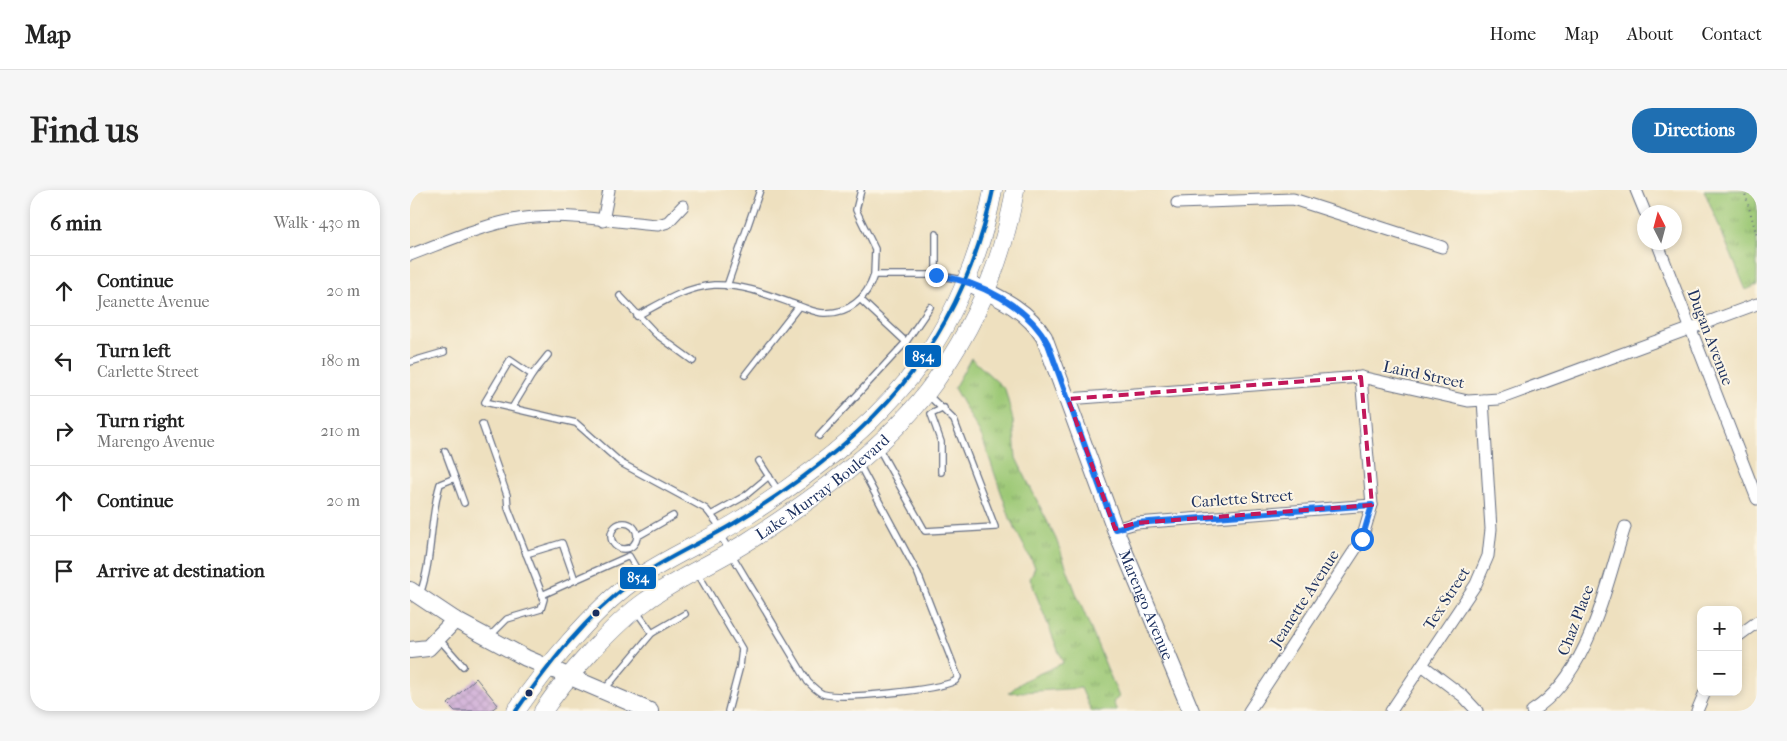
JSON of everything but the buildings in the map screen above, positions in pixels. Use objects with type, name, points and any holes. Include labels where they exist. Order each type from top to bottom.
[{"type":"main road","name":"Lake Murray Boulevard","points":[[543,711],[559,673],[600,610],[642,577],[721,532],[780,494],[861,428],[908,379],[926,355],[974,263],[993,190]]},
{"type":"main road","name":"Lake Murray Boulevard","points":[[516,711],[635,609],[790,514],[858,462],[926,392],[940,375],[968,327],[994,272],[1016,190]]},
{"type":"main road","points":[[908,379],[926,392]]},
{"type":"street","points":[[603,221],[609,190]]},
{"type":"street","points":[[1636,190],[1642,205]]},
{"type":"street","points":[[1177,203],[1292,194],[1442,247]]},
{"type":"street","points":[[410,255],[499,224],[534,217],[571,216],[603,221],[658,225],[668,222],[683,206]]},
{"type":"street","name":"Dugan Avenue","points":[[1660,250],[1757,499]]},
{"type":"street","name":"Marengo Avenue","points":[[965,281],[1020,310],[1039,329],[1048,344],[1115,529],[1191,711]]},
{"type":"street","name":"Laird Street","points":[[1068,399],[1362,377],[1468,401],[1499,398],[1757,304]]},
{"type":"street","name":"Jeanette Avenue","points":[[1248,711],[1362,539],[1372,505],[1362,377]]},
{"type":"street","name":"Tex Street","points":[[1391,711],[1476,584],[1488,556],[1491,529],[1483,400]]},
{"type":"street","name":"Carlette Street","points":[[1115,529],[1136,523],[1372,505]]},
{"type":"street","name":"Chaz Place","points":[[1532,711],[1550,696],[1574,668],[1587,641],[1625,527]]},
{"type":"street","points":[[414,593],[454,620],[489,638],[559,673],[604,690],[650,711]]},
{"type":"street","points":[[410,650],[428,648],[454,620]]},
{"type":"street","points":[[1742,633],[1757,622]]},
{"type":"street","points":[[1422,665],[1464,696],[1477,711]]},
{"type":"street","points":[[1697,711],[1703,696]]},
{"type":"lane","points":[[727,286],[760,190]]},
{"type":"lane","points":[[637,316],[684,291],[713,285],[739,286],[823,314],[844,311],[862,300],[871,285],[874,275],[875,249],[856,210],[861,190]]},
{"type":"lane","points":[[936,234],[936,275]]},
{"type":"lane","points":[[874,275],[936,275],[965,281]]},
{"type":"lane","points":[[620,296],[656,334],[693,361]]},
{"type":"lane","points":[[862,300],[906,342]]},
{"type":"lane","points":[[746,375],[798,306]]},
{"type":"lane","points":[[819,436],[906,342],[930,307]]},
{"type":"lane","points":[[410,362],[444,352]]},
{"type":"lane","points":[[512,408],[532,375],[548,355]]},
{"type":"lane","points":[[532,375],[510,360],[485,402],[576,422],[621,463],[706,509],[721,532],[729,552],[808,682],[821,694],[841,698],[906,690],[955,681],[958,677],[918,574],[858,462]]},
{"type":"lane","points":[[876,444],[925,531],[995,527],[954,420],[926,392]]},
{"type":"lane","points":[[941,472],[941,442],[931,414],[944,408]]},
{"type":"lane","points":[[482,424],[507,495],[508,508],[544,599],[541,608],[508,619],[489,638]]},
{"type":"lane","points":[[445,451],[464,503]]},
{"type":"lane","points":[[759,461],[780,494]]},
{"type":"lane","points":[[711,515],[745,496],[769,476]]},
{"type":"lane","points":[[414,593],[427,574],[435,503],[440,484],[455,478]]},
{"type":"lane","points":[[638,536],[635,528],[628,524],[620,524],[614,528],[611,535],[613,542],[618,548],[627,549],[635,544],[638,536],[673,516]]},
{"type":"lane","points":[[526,554],[562,543],[575,580]]},
{"type":"lane","points":[[627,549],[629,556],[642,577]]},
{"type":"lane","points":[[542,595],[629,556]]},
{"type":"lane","points":[[696,571],[742,649],[740,666],[728,711]]},
{"type":"lane","points":[[635,609],[652,633]]},
{"type":"lane","points":[[604,690],[652,633],[686,614]]},
{"type":"lane","points":[[438,638],[463,666]]},
{"type":"path","points":[[1744,190],[1757,236]]},
{"type":"highlighted area","points":[[1361,377],[1372,505],[1136,523],[1115,529],[1068,399]]},
{"type":"green space","points":[[1704,190],[1757,190],[1757,285],[1746,290]]},
{"type":"green space","points":[[971,358],[1005,389],[1013,420],[1016,458],[1056,539],[1119,697],[1113,702],[1117,711],[1091,711],[1081,688],[1008,693],[1025,680],[1063,663],[1030,579],[1035,567],[1011,521],[982,437],[954,388]]},
{"type":"transit line","name":"854","points":[[516,711],[541,676],[583,626],[632,582],[657,565],[723,530],[784,491],[828,458],[868,423],[902,385],[933,343],[958,297],[978,246],[993,190]]},
{"type":"route","points":[[936,275],[965,281],[1005,300],[1027,315],[1039,329],[1048,344],[1115,529],[1136,523],[1372,505],[1362,539]]}]
